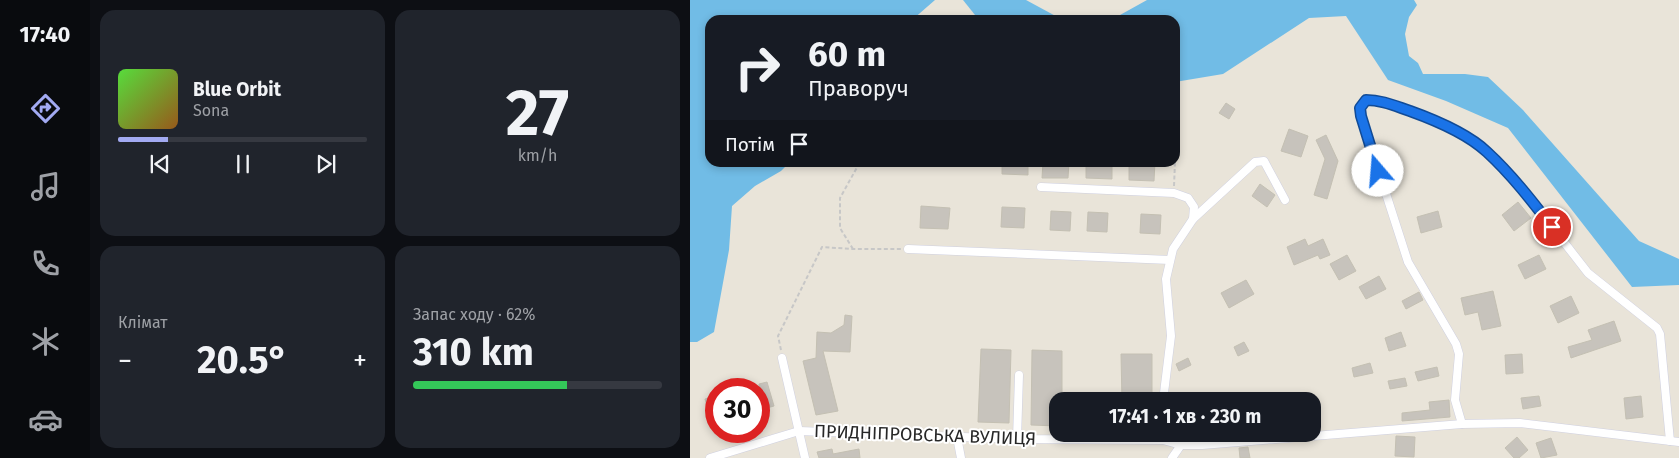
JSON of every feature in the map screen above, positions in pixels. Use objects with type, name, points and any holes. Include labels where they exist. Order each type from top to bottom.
[{"type":"street","points":[[1462,424],[1455,400],[1459,354],[1456,344],[1408,262],[1361,116],[1360,108],[1366,100],[1378,100],[1435,120],[1487,151],[1528,196],[1588,273],[1657,328],[1660,334],[1670,441]]},
{"type":"street","points":[[1163,392],[1171,336],[1166,279],[1173,249],[1193,219],[1255,162],[1264,161],[1285,200]]},
{"type":"street","points":[[1041,187],[1174,194],[1188,198],[1194,207],[1193,219]]},
{"type":"street","points":[[908,249],[1170,260]]},
{"type":"street","points":[[782,358],[805,458]]},
{"type":"street","points":[[1017,438],[1019,375]]},
{"type":"street","name":"ПРИДНІПРОВСЬКА ВУЛИЦЯ","points":[[1175,442],[1182,445],[1202,445],[1462,424],[1520,423],[1679,442]]},
{"type":"street","name":"ПРИДНІПРОВСЬКА ВУЛИЦЯ","points":[[710,458],[799,431],[957,437],[1049,438]]},
{"type":"street","points":[[957,437],[961,458]]},
{"type":"street","points":[[1172,458],[1182,445]]},
{"type":"path","points":[[853,249],[840,228],[840,198],[857,167]]},
{"type":"path","points":[[1174,194],[1175,167]]},
{"type":"path","points":[[782,358],[778,336],[822,247],[908,249]]},
{"type":"water","points":[[690,0],[935,0],[918,15],[705,15],[705,167],[785,167],[755,186],[732,206],[729,250],[714,332],[697,342],[690,342]]},
{"type":"water","points":[[963,0],[1026,0],[1054,15],[975,15]]},
{"type":"water","points":[[1147,0],[1414,0],[1417,5],[1409,17],[1405,34],[1409,56],[1418,63],[1423,74],[1465,74],[1488,77],[1523,110],[1639,241],[1679,259],[1679,285],[1632,287],[1508,128],[1446,101],[1388,80],[1346,16],[1309,18],[1223,74],[1180,81],[1180,15],[1120,15]]},
{"type":"building","points":[[1226,103],[1235,109],[1229,119],[1219,113]]},
{"type":"building","points":[[1289,129],[1308,136],[1301,157],[1281,151]]},
{"type":"building","points":[[1326,135],[1338,161],[1327,199],[1314,195],[1325,159],[1316,140]]},
{"type":"building","points":[[1002,167],[1028,167],[1028,175],[1002,174]]},
{"type":"building","points":[[1043,167],[1069,167],[1068,178],[1042,178]]},
{"type":"building","points":[[1086,167],[1112,167],[1112,179],[1086,178]]},
{"type":"building","points":[[1129,167],[1155,167],[1154,181],[1129,180]]},
{"type":"building","points":[[1260,184],[1275,195],[1267,207],[1252,196]]},
{"type":"building","points":[[1518,202],[1531,218],[1514,231],[1502,215]]},
{"type":"building","points":[[921,206],[950,208],[948,229],[920,228]]},
{"type":"building","points":[[1002,207],[1025,208],[1024,228],[1001,227]]},
{"type":"building","points":[[1051,211],[1071,212],[1070,231],[1050,230]]},
{"type":"building","points":[[1438,211],[1442,227],[1421,233],[1417,217]]},
{"type":"building","points":[[1088,212],[1108,213],[1107,232],[1087,231]]},
{"type":"building","points":[[1141,214],[1161,215],[1160,234],[1140,233]]},
{"type":"building","points":[[1305,239],[1308,246],[1323,239],[1330,255],[1320,259],[1318,255],[1294,265],[1287,247]]},
{"type":"building","points":[[1347,255],[1356,271],[1339,280],[1330,264]]},
{"type":"building","points":[[1539,255],[1546,269],[1525,279],[1518,265]]},
{"type":"building","points":[[1379,276],[1386,289],[1366,299],[1359,287]]},
{"type":"building","points":[[1246,280],[1254,294],[1229,308],[1221,293]]},
{"type":"building","points":[[1493,291],[1501,326],[1482,330],[1478,312],[1465,315],[1461,298]]},
{"type":"building","points":[[1419,292],[1423,300],[1406,309],[1402,301]]},
{"type":"building","points":[[1571,296],[1579,313],[1558,323],[1550,306]]},
{"type":"building","points":[[845,315],[852,316],[850,352],[823,351],[838,411],[816,415],[803,361],[816,358],[817,332],[831,333],[844,325]]},
{"type":"building","points":[[1614,321],[1621,341],[1571,358],[1568,347],[1592,340],[1588,330]]},
{"type":"building","points":[[1401,332],[1406,346],[1389,351],[1385,338]]},
{"type":"building","points":[[1244,342],[1249,351],[1238,356],[1234,347]]},
{"type":"building","points":[[981,349],[1011,350],[1009,423],[978,422]]},
{"type":"building","points":[[1032,350],[1062,351],[1062,392],[1049,392],[1049,426],[1031,425]]},
{"type":"building","points":[[1121,354],[1152,354],[1152,392],[1122,392]]},
{"type":"building","points":[[1522,354],[1523,373],[1506,374],[1505,355]]},
{"type":"building","points":[[1188,358],[1191,365],[1179,371],[1176,364]]},
{"type":"building","points":[[1370,363],[1373,373],[1354,377],[1352,368]]},
{"type":"building","points":[[1437,367],[1439,376],[1418,381],[1415,372]]},
{"type":"building","points":[[1405,378],[1407,386],[1390,389],[1388,381]]},
{"type":"building","points":[[770,392],[774,406],[770,407]]},
{"type":"building","points":[[1539,396],[1541,406],[1523,409],[1521,398]]},
{"type":"building","points":[[1641,396],[1643,417],[1626,419],[1624,398]]},
{"type":"building","points":[[1449,400],[1450,417],[1402,421],[1402,413],[1430,410],[1429,402]]},
{"type":"building","points":[[1396,436],[1415,437],[1414,457],[1395,456]]},
{"type":"building","points":[[1517,437],[1528,450],[1519,458],[1514,458],[1505,448]]},
{"type":"building","points":[[1551,438],[1557,455],[1541,458],[1536,443]]},
{"type":"building","points":[[1248,447],[1250,458],[1240,458],[1239,448]]},
{"type":"building","points":[[832,449],[833,454],[859,449],[860,458],[819,458],[817,452]]},
{"type":"route","points":[[1378,171],[1361,116],[1360,108],[1366,100],[1378,100],[1435,120],[1474,142],[1487,151],[1528,196],[1552,227]]}]
